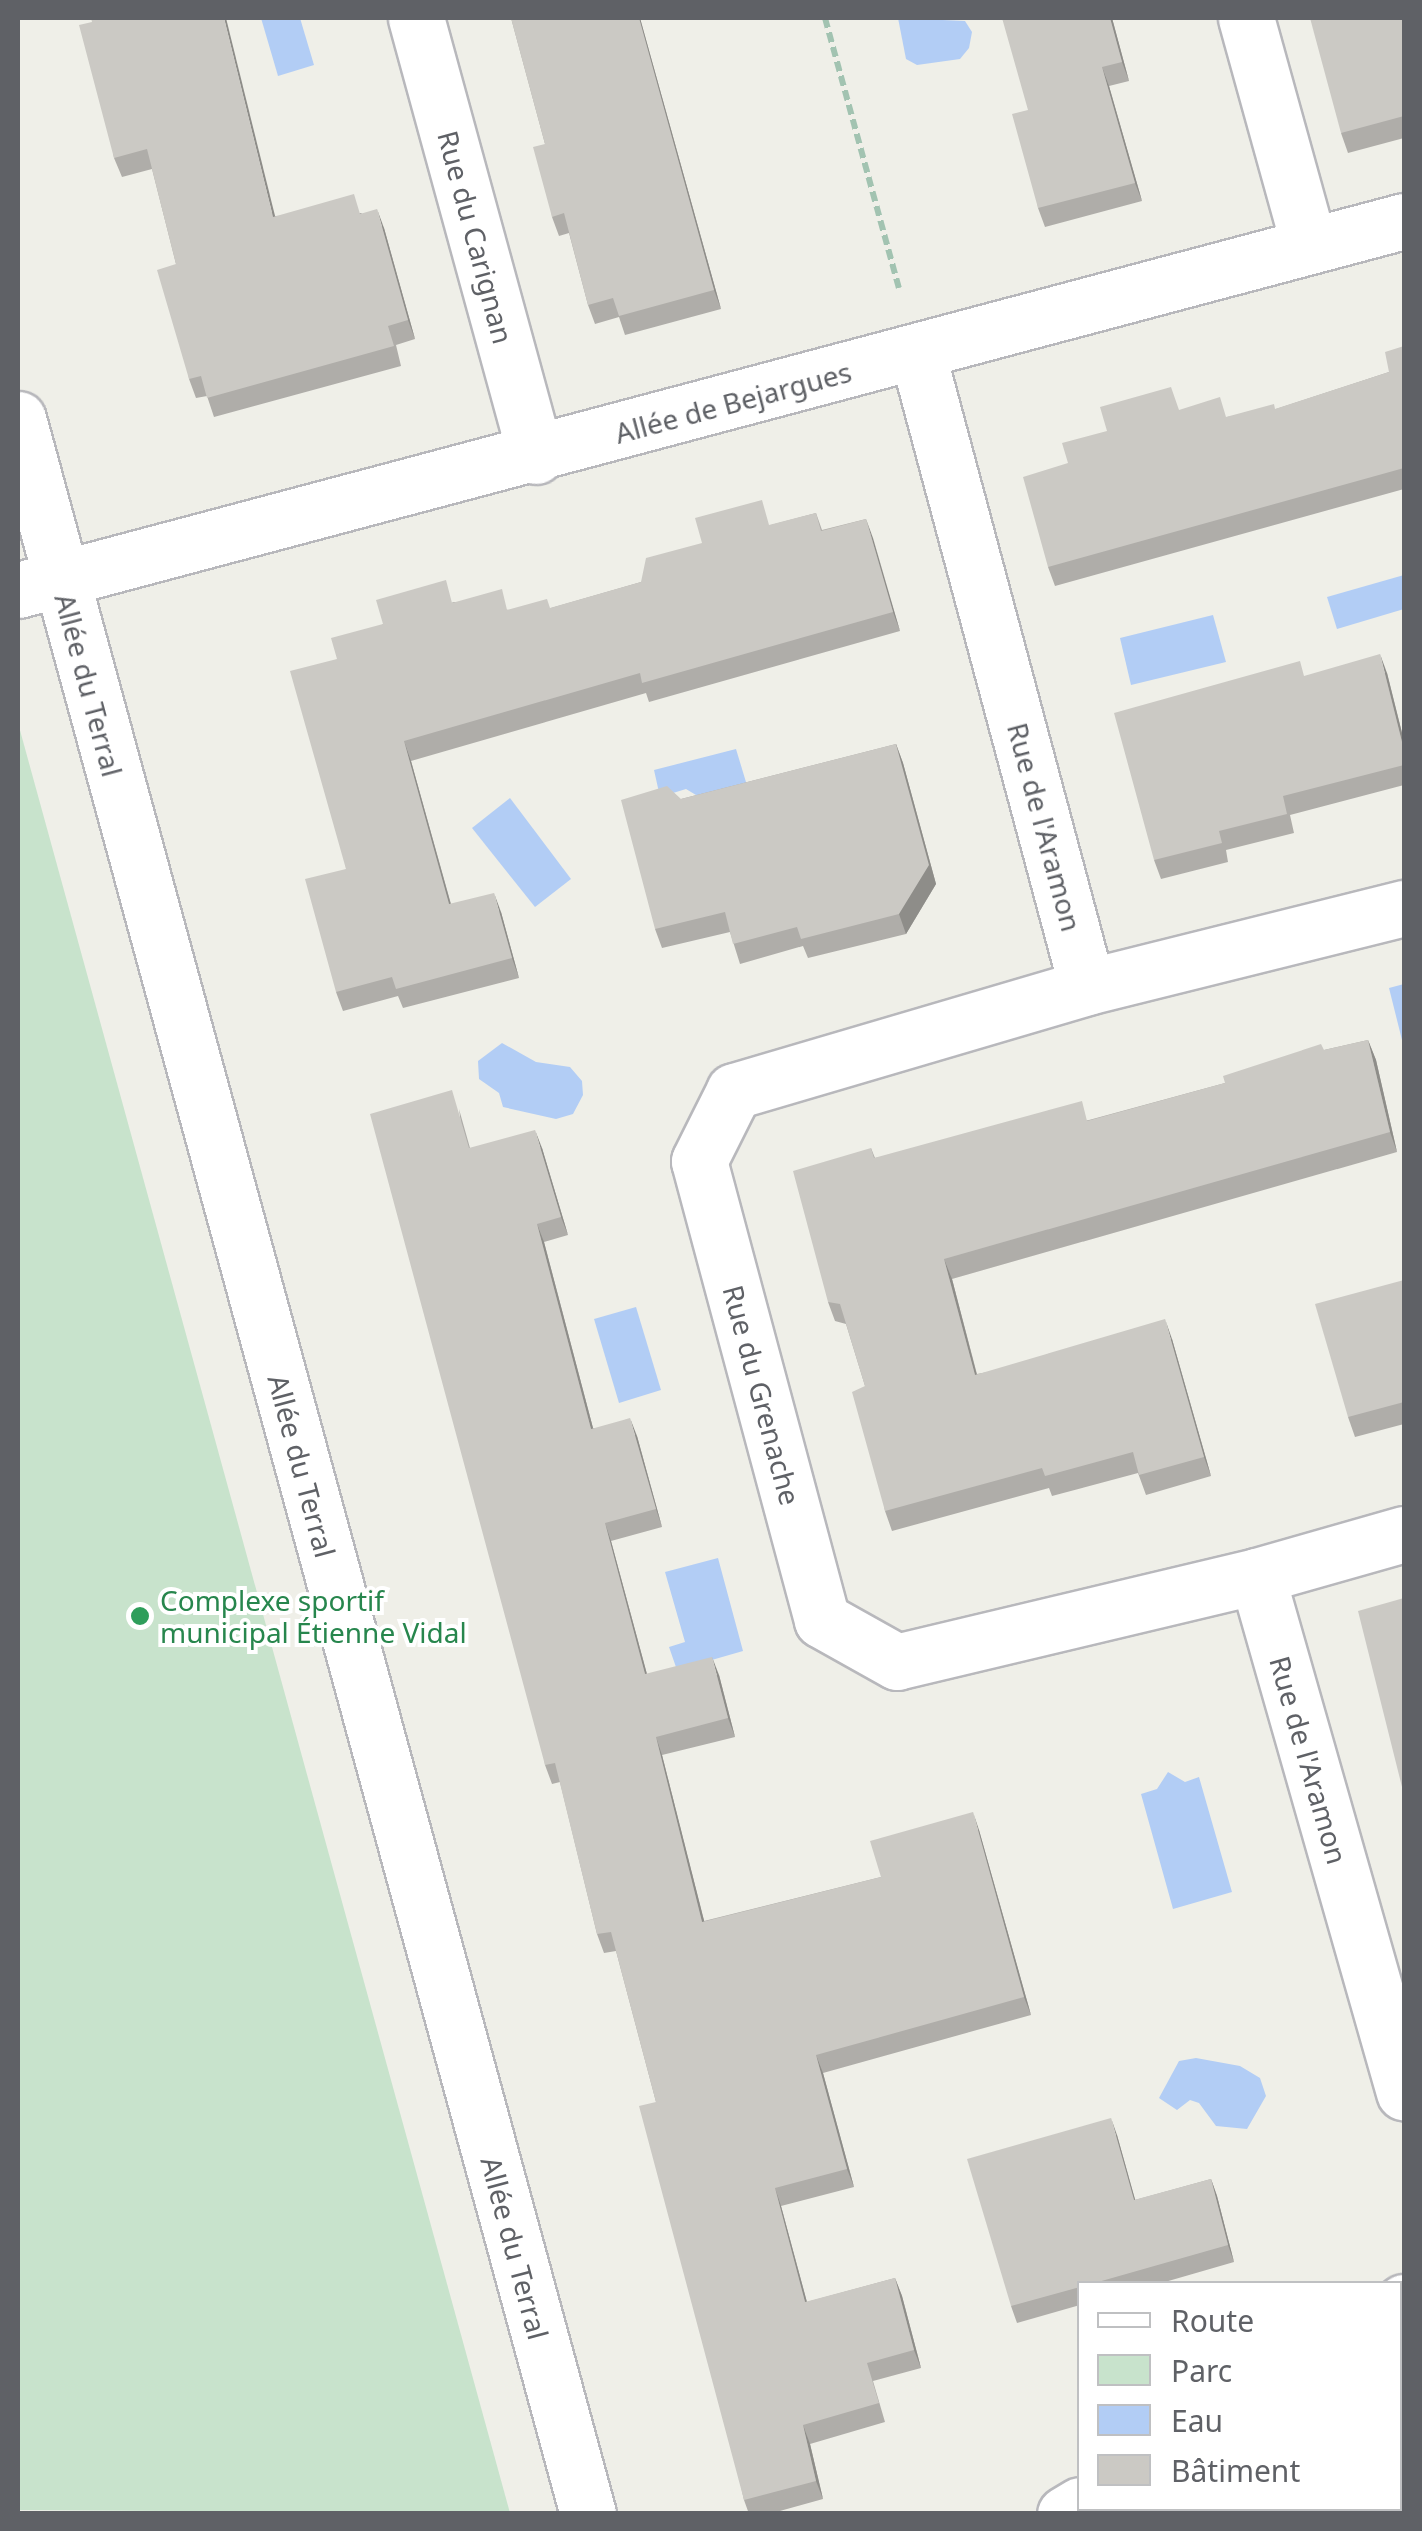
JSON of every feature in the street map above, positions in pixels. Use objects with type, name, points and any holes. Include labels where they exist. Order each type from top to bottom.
[{"type":"street","name":"Rue du Carignan","points":[[416,18],[536,456]]},
{"type":"street","points":[[1246,18],[1308,245]]},
{"type":"street","name":"Allée de Bejargues","points":[[39,584],[536,456],[1404,222]]},
{"type":"street","name":"Rue de l'Aramon","points":[[917,352],[1088,987]]},
{"type":"street","name":"Allée du Terral","points":[[18,419],[39,584],[588,2514]]},
{"type":"street","points":[[1088,987],[1404,908]]},
{"type":"street","name":"Rue du Grenache","points":[[1088,987],[734,1091],[700,1162],[822,1620],[897,1662],[1257,1576]]},
{"type":"street","points":[[1257,1576],[1404,1534]]},
{"type":"street","name":"Rue de l'Aramon","points":[[1257,1576],[1404,2092]]},
{"type":"path","points":[[825,18],[917,352]]},
{"type":"green space","name":"Complexe sportif municipal Étienne Vidal","points":[[18,723],[510,2513],[18,2510]]},
{"type":"water","points":[[261,18],[300,18],[314,65],[278,76]]},
{"type":"water","points":[[898,18],[965,21],[972,32],[969,48],[960,59],[917,65],[906,59]]},
{"type":"water","points":[[1404,575],[1404,609],[1337,629],[1327,597]]},
{"type":"water","points":[[1213,615],[1226,662],[1131,685],[1120,638]]},
{"type":"water","points":[[736,749],[749,792],[706,801],[686,789],[660,797],[654,770]]},
{"type":"water","points":[[510,798],[571,879],[535,907],[472,828]]},
{"type":"water","points":[[1404,984],[1404,1048],[1389,988]]},
{"type":"water","points":[[502,1043],[536,1062],[570,1067],[582,1081],[583,1095],[573,1114],[556,1119],[503,1107],[499,1093],[479,1079],[478,1061]]},
{"type":"water","points":[[636,1307],[661,1390],[619,1403],[594,1319]]},
{"type":"water","points":[[718,1558],[743,1651],[677,1670],[669,1647],[685,1642],[665,1572]]},
{"type":"water","points":[[1168,1772],[1185,1782],[1199,1777],[1232,1892],[1173,1909],[1141,1794],[1157,1789]]},
{"type":"water","points":[[1196,2058],[1240,2066],[1260,2078],[1266,2096],[1247,2129],[1216,2126],[1199,2103],[1190,2100],[1177,2110],[1159,2098],[1179,2061]]},
{"type":"building","points":[[91,18],[224,18],[273,217],[354,194],[360,214],[377,209],[408,320],[388,326],[394,346],[207,398],[201,376],[189,379],[157,270],[176,264],[147,149],[114,158],[79,25],[92,22]]},
{"type":"building","points":[[511,18],[639,18],[714,290],[619,316],[613,298],[588,305],[564,213],[552,217],[533,147],[545,144]]},
{"type":"building","points":[[1002,18],[1110,18],[1122,62],[1102,67],[1135,183],[1038,208],[1012,114],[1028,110]]},
{"type":"building","points":[[1310,18],[1404,18],[1404,116],[1341,133]]},
{"type":"building","points":[[1404,346],[1404,468],[1048,567],[1023,477],[1068,463],[1062,443],[1107,431],[1100,407],[1171,387],[1179,410],[1220,397],[1226,417],[1274,404],[1275,409],[1389,372],[1385,352]]},
{"type":"building","points":[[762,500],[769,525],[816,513],[821,531],[866,519],[893,612],[642,683],[640,673],[404,741],[449,904],[494,893],[512,958],[396,989],[392,977],[336,992],[305,879],[346,869],[290,671],[337,659],[331,638],[383,624],[376,600],[446,580],[452,603],[502,589],[507,610],[547,599],[550,608],[641,582],[646,558],[702,543],[695,518]]},
{"type":"building","points":[[1380,654],[1404,750],[1404,765],[1283,796],[1287,814],[1219,831],[1222,843],[1154,860],[1114,713],[1300,661],[1304,676]]},
{"type":"building","points":[[896,744],[929,865],[899,914],[801,939],[797,927],[733,944],[725,912],[655,929],[621,800],[667,786],[681,799]]},
{"type":"building","points":[[1368,1040],[1390,1132],[944,1259],[975,1375],[1165,1319],[1204,1457],[1139,1475],[1133,1452],[1045,1476],[1042,1468],[885,1511],[852,1392],[865,1386],[840,1304],[828,1302],[793,1171],[871,1148],[874,1158],[1082,1101],[1087,1121],[1225,1083],[1223,1076],[1321,1044],[1324,1050]]},
{"type":"building","points":[[452,1090],[469,1148],[535,1130],[561,1217],[537,1224],[591,1429],[630,1418],[656,1509],[605,1523],[645,1674],[712,1657],[728,1718],[656,1737],[702,1922],[881,1877],[870,1841],[973,1812],[1024,1997],[816,2055],[847,2169],[775,2188],[805,2302],[895,2278],[914,2350],[867,2363],[879,2403],[803,2425],[816,2481],[744,2500],[639,2106],[656,2102],[611,1932],[597,1934],[555,1763],[545,1765],[370,1114]]},
{"type":"building","points":[[1404,1280],[1404,1402],[1348,1417],[1315,1304]]},
{"type":"building","points":[[1404,1598],[1404,1795],[1358,1611]]},
{"type":"building","points":[[1111,2118],[1134,2200],[1211,2179],[1228,2245],[1102,2281],[1077,2281],[1077,2288],[1011,2306],[967,2159]]},
{"type":"place","name":"Complexe sportif municipal Étienne Vidal","points":[[140,1616]]}]
